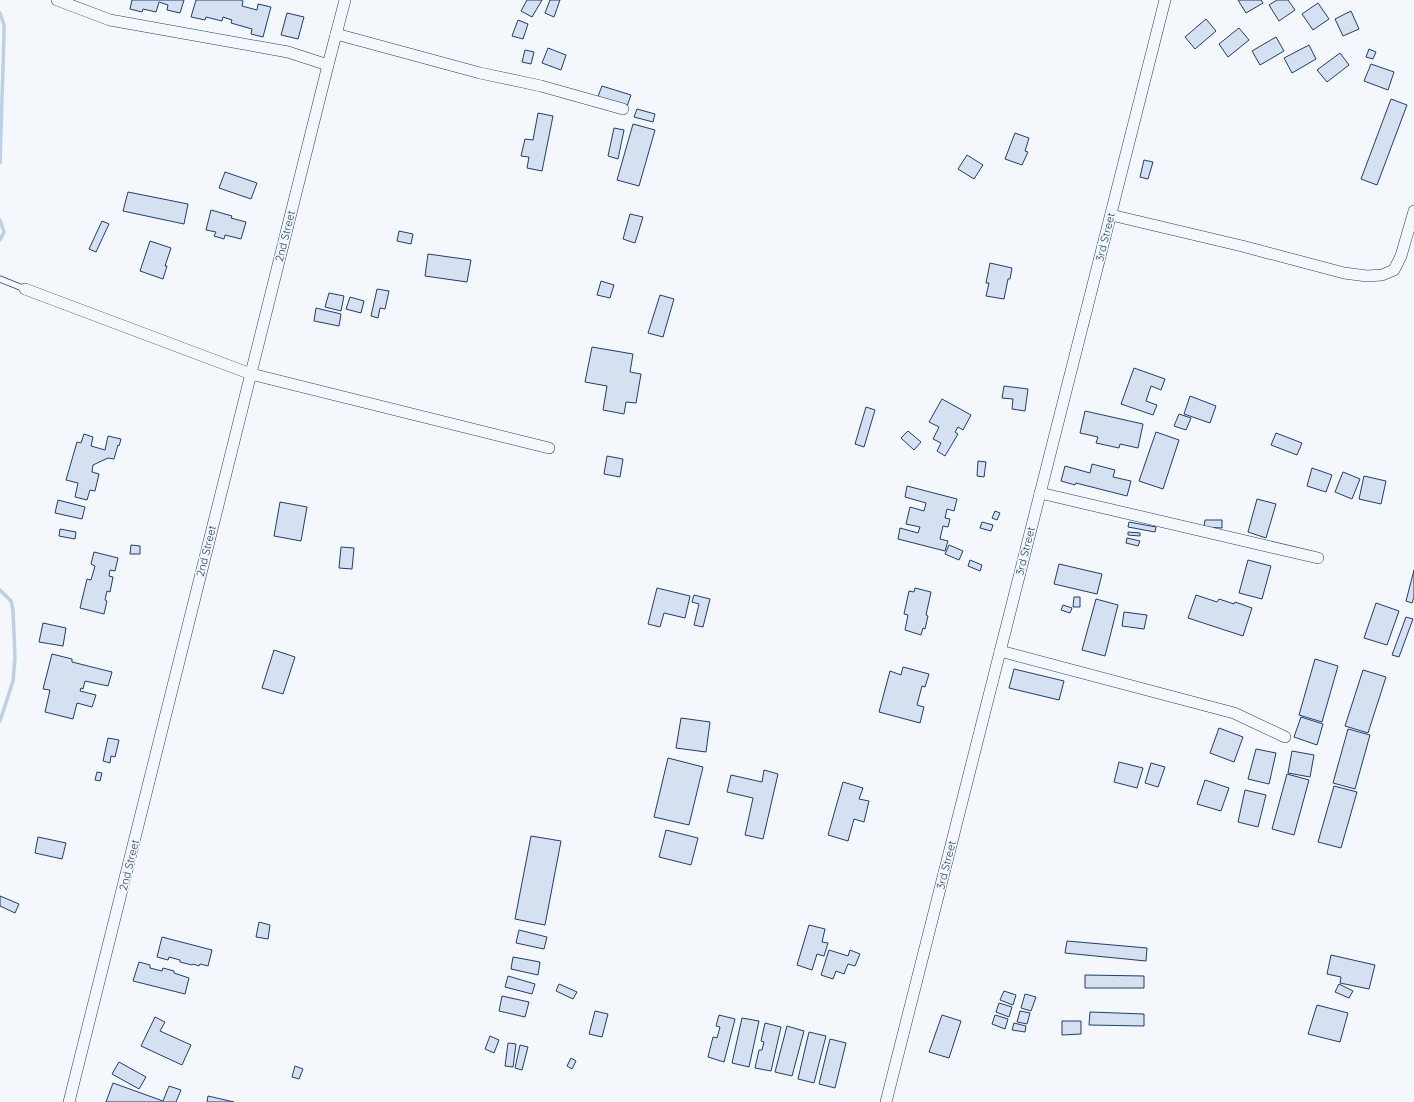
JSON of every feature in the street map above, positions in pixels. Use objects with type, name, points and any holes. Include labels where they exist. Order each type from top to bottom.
[{"type":"street","points":[[57,0],[110,20],[288,52],[328,65]]},
{"type":"street","name":"2nd Street","points":[[70,1102],[345,0]]},
{"type":"street","name":"3rd Street","points":[[886,1102],[1165,0]]},
{"type":"street","points":[[336,34],[480,73],[541,86],[623,110]]},
{"type":"street","points":[[1111,215],[1242,246],[1344,273],[1367,276],[1382,275],[1394,270],[1401,256],[1414,211]]},
{"type":"street","points":[[25,289],[251,374],[549,448]]},
{"type":"street","points":[[1040,493],[1318,558]]},
{"type":"street","points":[[1000,651],[1234,713],[1285,737]]},
{"type":"lane","points":[[0,279],[25,289]]},
{"type":"building","points":[[132,0],[184,0],[180,13],[167,10],[168,5],[159,2],[156,12],[143,9],[142,12],[130,9]]},
{"type":"building","points":[[196,0],[241,0],[243,1],[242,6],[257,10],[258,4],[271,7],[263,37],[251,34],[252,29],[231,23],[232,20],[223,17],[222,21],[206,17],[205,20],[191,17]]},
{"type":"building","points":[[527,0],[542,0],[532,17],[521,11]]},
{"type":"building","points":[[550,0],[560,0],[554,17],[545,13]]},
{"type":"building","points":[[1238,0],[1261,0],[1263,3],[1246,13]]},
{"type":"building","points":[[1277,0],[1288,0],[1295,10],[1279,21],[1269,5]]},
{"type":"building","points":[[1318,3],[1329,19],[1313,30],[1302,14]]},
{"type":"building","points":[[1351,11],[1359,29],[1343,36],[1335,19]]},
{"type":"building","points":[[287,13],[304,17],[298,39],[281,35]]},
{"type":"building","points":[[1206,19],[1216,31],[1195,49],[1185,37]]},
{"type":"building","points":[[518,20],[528,24],[523,39],[512,36]]},
{"type":"building","points":[[1239,28],[1249,40],[1228,57],[1219,44]]},
{"type":"building","points":[[1276,37],[1284,51],[1260,65],[1252,51]]},
{"type":"building","points":[[1309,45],[1316,59],[1292,73],[1284,58]]},
{"type":"building","points":[[548,48],[566,55],[561,70],[542,63]]},
{"type":"building","points":[[1369,49],[1376,52],[1373,59],[1366,57]]},
{"type":"building","points":[[525,50],[534,52],[531,64],[522,62]]},
{"type":"building","points":[[1340,53],[1349,65],[1327,82],[1317,70]]},
{"type":"building","points":[[1371,64],[1394,72],[1388,90],[1364,81]]},
{"type":"building","points":[[602,86],[631,95],[626,109],[597,99]]},
{"type":"building","points":[[1391,99],[1407,105],[1377,185],[1361,179]]},
{"type":"building","points":[[637,109],[655,114],[653,122],[634,117]]},
{"type":"building","points":[[538,113],[553,116],[542,171],[527,168],[529,157],[521,156],[525,139],[533,140]]},
{"type":"building","points":[[633,124],[655,130],[639,186],[617,180]]},
{"type":"building","points":[[614,128],[624,130],[618,159],[608,156]]},
{"type":"building","points":[[1015,133],[1029,138],[1025,151],[1028,152],[1022,165],[1005,159]]},
{"type":"building","points":[[967,155],[983,165],[974,179],[958,169]]},
{"type":"building","points":[[1144,160],[1153,162],[1148,179],[1140,177]]},
{"type":"building","points":[[225,172],[257,183],[251,199],[219,188]]},
{"type":"building","points":[[128,192],[188,204],[184,224],[123,211]]},
{"type":"building","points":[[211,210],[246,222],[241,239],[225,235],[224,239],[214,236],[216,232],[206,230]]},
{"type":"building","points":[[630,214],[643,217],[635,243],[623,239]]},
{"type":"building","points":[[102,221],[109,224],[96,252],[89,249]]},
{"type":"building","points":[[399,231],[413,234],[411,244],[397,241]]},
{"type":"building","points":[[150,241],[171,248],[165,266],[167,266],[163,279],[140,271]]},
{"type":"building","points":[[428,254],[471,260],[467,282],[425,276]]},
{"type":"building","points":[[990,263],[1012,268],[1004,299],[986,296],[989,283],[986,283]]},
{"type":"building","points":[[601,281],[614,285],[610,298],[597,295]]},
{"type":"building","points":[[377,289],[389,291],[385,309],[380,308],[378,318],[371,316]]},
{"type":"building","points":[[329,293],[344,296],[341,311],[325,307]]},
{"type":"building","points":[[660,295],[674,299],[663,337],[648,333]]},
{"type":"building","points":[[350,297],[364,301],[361,313],[346,309]]},
{"type":"building","points":[[316,308],[341,314],[339,326],[314,321]]},
{"type":"building","points":[[592,347],[633,354],[630,372],[641,374],[636,403],[626,402],[624,414],[603,410],[607,386],[585,382]]},
{"type":"building","points":[[1134,368],[1165,379],[1161,390],[1151,386],[1146,401],[1157,405],[1153,415],[1121,404]]},
{"type":"building","points":[[1004,386],[1028,389],[1025,411],[1012,409],[1013,399],[1002,398]]},
{"type":"building","points":[[1190,396],[1216,406],[1210,423],[1184,414]]},
{"type":"building","points":[[942,399],[971,415],[963,430],[958,427],[955,432],[958,434],[945,456],[937,451],[941,443],[933,439],[939,427],[929,422]]},
{"type":"building","points":[[866,407],[875,410],[864,447],[855,444]]},
{"type":"building","points":[[1085,411],[1143,424],[1138,448],[1120,444],[1119,448],[1096,443],[1098,437],[1080,433]]},
{"type":"building","points":[[1179,414],[1191,418],[1186,430],[1174,426]]},
{"type":"building","points":[[908,431],[921,442],[914,450],[901,438]]},
{"type":"building","points":[[1156,432],[1179,440],[1163,489],[1139,481]]},
{"type":"building","points":[[1276,433],[1302,443],[1297,455],[1271,445]]},
{"type":"building","points":[[84,434],[93,437],[91,446],[105,450],[108,436],[121,439],[114,459],[108,458],[93,465],[92,472],[99,474],[95,491],[90,490],[87,500],[75,497],[78,483],[66,480],[77,442],[81,443]]},
{"type":"building","points":[[607,456],[623,459],[620,477],[604,474]]},
{"type":"building","points":[[978,461],[986,462],[984,477],[977,476]]},
{"type":"building","points":[[1092,464],[1115,470],[1113,477],[1131,481],[1127,496],[1076,483],[1075,485],[1061,481],[1065,466],[1090,473]]},
{"type":"building","points":[[1312,468],[1332,475],[1326,492],[1307,486]]},
{"type":"building","points":[[1343,472],[1360,479],[1352,499],[1335,492]]},
{"type":"building","points":[[1364,476],[1386,481],[1381,504],[1359,499]]},
{"type":"building","points":[[907,486],[957,499],[954,511],[947,509],[945,518],[950,519],[948,527],[943,526],[940,539],[948,541],[945,551],[898,539],[900,528],[918,533],[920,527],[906,524],[910,507],[924,511],[926,503],[905,497]]},
{"type":"building","points":[[1257,499],[1276,504],[1266,538],[1248,532]]},
{"type":"building","points":[[58,500],[85,507],[82,519],[55,513]]},
{"type":"building","points":[[280,502],[307,507],[301,541],[274,536]]},
{"type":"building","points":[[995,511],[1000,513],[997,520],[992,518]]},
{"type":"building","points":[[1205,520],[1222,520],[1222,528],[1204,527]]},
{"type":"building","points":[[982,522],[993,525],[991,531],[980,528]]},
{"type":"building","points":[[1129,522],[1156,527],[1155,532],[1128,527]]},
{"type":"building","points":[[60,529],[76,532],[75,539],[59,536]]},
{"type":"building","points":[[1128,532],[1140,533],[1140,536],[1128,535]]},
{"type":"building","points":[[1127,538],[1140,541],[1138,546],[1126,543]]},
{"type":"building","points":[[131,545],[140,546],[140,554],[130,554]]},
{"type":"building","points":[[949,545],[963,551],[959,560],[945,554]]},
{"type":"building","points":[[341,547],[354,548],[352,569],[339,568]]},
{"type":"building","points":[[94,552],[118,558],[115,571],[110,570],[109,576],[113,577],[110,592],[107,591],[105,600],[107,601],[104,614],[80,608],[87,579],[91,580],[95,566],[91,564]]},
{"type":"building","points":[[970,560],[982,565],[980,571],[968,566]]},
{"type":"building","points":[[1248,560],[1271,566],[1262,599],[1239,593]]},
{"type":"building","points":[[1059,564],[1102,574],[1097,594],[1054,584]]},
{"type":"building","points":[[1414,570],[1414,597],[1412,603],[1406,601]]},
{"type":"building","points":[[657,588],[690,596],[685,618],[664,613],[660,627],[648,624]]},
{"type":"building","points":[[915,588],[931,592],[926,615],[928,616],[925,629],[923,628],[921,635],[905,630],[908,615],[904,614],[909,591],[914,592]]},
{"type":"building","points":[[694,595],[710,599],[703,627],[694,625],[699,604],[692,602]]},
{"type":"building","points":[[1196,595],[1217,602],[1219,599],[1234,604],[1235,602],[1252,608],[1243,636],[1188,618]]},
{"type":"building","points":[[1074,597],[1080,597],[1080,607],[1073,607]]},
{"type":"building","points":[[1096,599],[1118,605],[1105,656],[1082,650]]},
{"type":"building","points":[[1376,603],[1399,611],[1387,645],[1364,638]]},
{"type":"building","points":[[1063,605],[1072,608],[1070,613],[1061,610]]},
{"type":"building","points":[[1124,612],[1147,615],[1144,629],[1122,626]]},
{"type":"building","points":[[1406,617],[1413,619],[1399,657],[1392,655]]},
{"type":"building","points":[[43,623],[66,628],[63,646],[39,642]]},
{"type":"building","points":[[274,650],[295,657],[283,694],[262,688]]},
{"type":"building","points":[[52,654],[72,659],[72,662],[112,672],[108,686],[85,681],[83,689],[81,688],[80,691],[96,695],[92,707],[77,703],[73,719],[45,712],[50,690],[43,689]]},
{"type":"building","points":[[1315,659],[1338,666],[1322,722],[1299,715]]},
{"type":"building","points":[[903,667],[929,674],[925,687],[922,686],[917,705],[924,707],[920,723],[879,712],[890,671],[901,675]]},
{"type":"building","points":[[1014,669],[1064,681],[1059,700],[1009,688]]},
{"type":"building","points":[[1363,670],[1386,677],[1368,733],[1345,726]]},
{"type":"building","points":[[1301,717],[1323,724],[1317,745],[1294,737]]},
{"type":"building","points":[[681,718],[710,722],[706,752],[676,748]]},
{"type":"building","points":[[1219,728],[1243,737],[1234,762],[1210,753]]},
{"type":"building","points":[[1348,729],[1370,735],[1355,789],[1333,783]]},
{"type":"building","points":[[108,738],[119,740],[115,757],[111,756],[110,763],[103,761]]},
{"type":"building","points":[[1256,749],[1276,753],[1269,784],[1248,779]]},
{"type":"building","points":[[1292,751],[1314,755],[1310,777],[1288,773]]},
{"type":"building","points":[[668,758],[703,767],[689,825],[654,817]]},
{"type":"building","points":[[1119,762],[1143,768],[1137,788],[1114,782]]},
{"type":"building","points":[[1151,763],[1165,767],[1158,787],[1145,783]]},
{"type":"building","points":[[764,770],[778,774],[763,839],[745,835],[753,798],[727,792],[731,775],[762,782]]},
{"type":"building","points":[[97,772],[102,773],[100,781],[95,780]]},
{"type":"building","points":[[1287,774],[1309,780],[1294,835],[1272,829]]},
{"type":"building","points":[[1205,780],[1229,788],[1221,811],[1197,804]]},
{"type":"building","points":[[843,782],[863,788],[859,799],[869,801],[864,822],[854,819],[848,841],[828,835]]},
{"type":"building","points":[[1334,786],[1357,792],[1341,848],[1318,842]]},
{"type":"building","points":[[1245,790],[1266,795],[1258,827],[1238,822]]},
{"type":"building","points":[[666,830],[698,838],[691,865],[659,857]]},
{"type":"building","points":[[531,836],[561,841],[545,925],[515,919]]},
{"type":"building","points":[[38,837],[66,843],[62,859],[35,853]]},
{"type":"building","points":[[0,896],[19,904],[15,913],[0,906]]},
{"type":"building","points":[[259,922],[270,925],[268,939],[256,937]]},
{"type":"building","points":[[809,925],[825,929],[822,942],[828,943],[824,956],[817,954],[812,970],[797,965]]},
{"type":"building","points":[[519,930],[547,937],[544,949],[516,943]]},
{"type":"building","points":[[162,937],[212,950],[208,966],[200,964],[199,966],[192,965],[169,957],[168,960],[157,957]]},
{"type":"building","points":[[1067,941],[1147,948],[1146,961],[1065,953]]},
{"type":"building","points":[[829,950],[848,956],[850,950],[860,954],[855,966],[848,964],[844,974],[836,971],[833,979],[821,975]]},
{"type":"building","points":[[1331,955],[1375,965],[1369,989],[1340,983],[1341,977],[1327,974]]},
{"type":"building","points":[[513,957],[540,962],[538,975],[511,969]]},
{"type":"building","points":[[139,962],[150,965],[150,968],[162,971],[163,968],[189,978],[185,994],[133,981]]},
{"type":"building","points":[[1085,975],[1144,976],[1144,988],[1085,988]]},
{"type":"building","points":[[508,976],[535,984],[532,994],[505,987]]},
{"type":"building","points":[[559,984],[577,992],[573,999],[556,991]]},
{"type":"building","points":[[1339,984],[1353,991],[1349,998],[1335,992]]},
{"type":"building","points":[[1004,991],[1016,995],[1013,1005],[1000,1000]]},
{"type":"building","points":[[1025,994],[1036,997],[1031,1011],[1021,1008]]},
{"type":"building","points":[[502,996],[529,1002],[525,1017],[499,1011]]},
{"type":"building","points":[[999,1003],[1012,1007],[1009,1017],[996,1012]]},
{"type":"building","points":[[1317,1005],[1348,1013],[1340,1042],[1308,1034]]},
{"type":"building","points":[[595,1011],[608,1014],[602,1037],[589,1034]]},
{"type":"building","points":[[1020,1011],[1030,1013],[1027,1024],[1017,1022]]},
{"type":"building","points":[[1090,1012],[1144,1014],[1144,1026],[1089,1025]]},
{"type":"building","points":[[719,1015],[735,1019],[724,1062],[708,1057],[713,1037],[717,1038],[720,1027],[716,1026]]},
{"type":"building","points":[[942,1015],[961,1021],[949,1058],[929,1052]]},
{"type":"building","points":[[995,1015],[1008,1019],[1005,1029],[992,1024]]},
{"type":"building","points":[[155,1017],[165,1022],[160,1031],[191,1045],[182,1065],[141,1046]]},
{"type":"building","points":[[742,1018],[759,1021],[749,1067],[732,1063]]},
{"type":"building","points":[[1062,1021],[1081,1021],[1081,1034],[1062,1035]]},
{"type":"building","points":[[765,1023],[781,1027],[771,1071],[755,1068],[759,1050],[762,1050],[764,1042],[761,1041]]},
{"type":"building","points":[[1014,1023],[1026,1026],[1025,1032],[1012,1030]]},
{"type":"building","points":[[787,1026],[804,1031],[792,1076],[775,1072]]},
{"type":"building","points":[[809,1032],[826,1036],[814,1083],[798,1079]]},
{"type":"building","points":[[490,1036],[499,1040],[494,1053],[485,1049]]},
{"type":"building","points":[[830,1039],[846,1043],[835,1088],[819,1084]]},
{"type":"building","points":[[508,1043],[516,1044],[513,1067],[505,1066]]},
{"type":"building","points":[[520,1045],[528,1047],[522,1070],[515,1068]]},
{"type":"building","points":[[571,1058],[576,1061],[572,1069],[567,1066]]},
{"type":"building","points":[[119,1062],[146,1077],[139,1089],[112,1074]]},
{"type":"building","points":[[295,1066],[303,1069],[299,1079],[292,1077]]},
{"type":"building","points":[[113,1083],[163,1101],[169,1086],[181,1090],[176,1102],[106,1102]]},
{"type":"building","points":[[208,1096],[234,1102],[207,1102]]},
{"type":"waterway","points":[[0,13],[4,25],[0,163]]},
{"type":"waterway","points":[[0,220],[4,232],[0,240]]},
{"type":"waterway","points":[[0,590],[11,601],[13,610],[15,658],[13,681],[0,721]]}]
